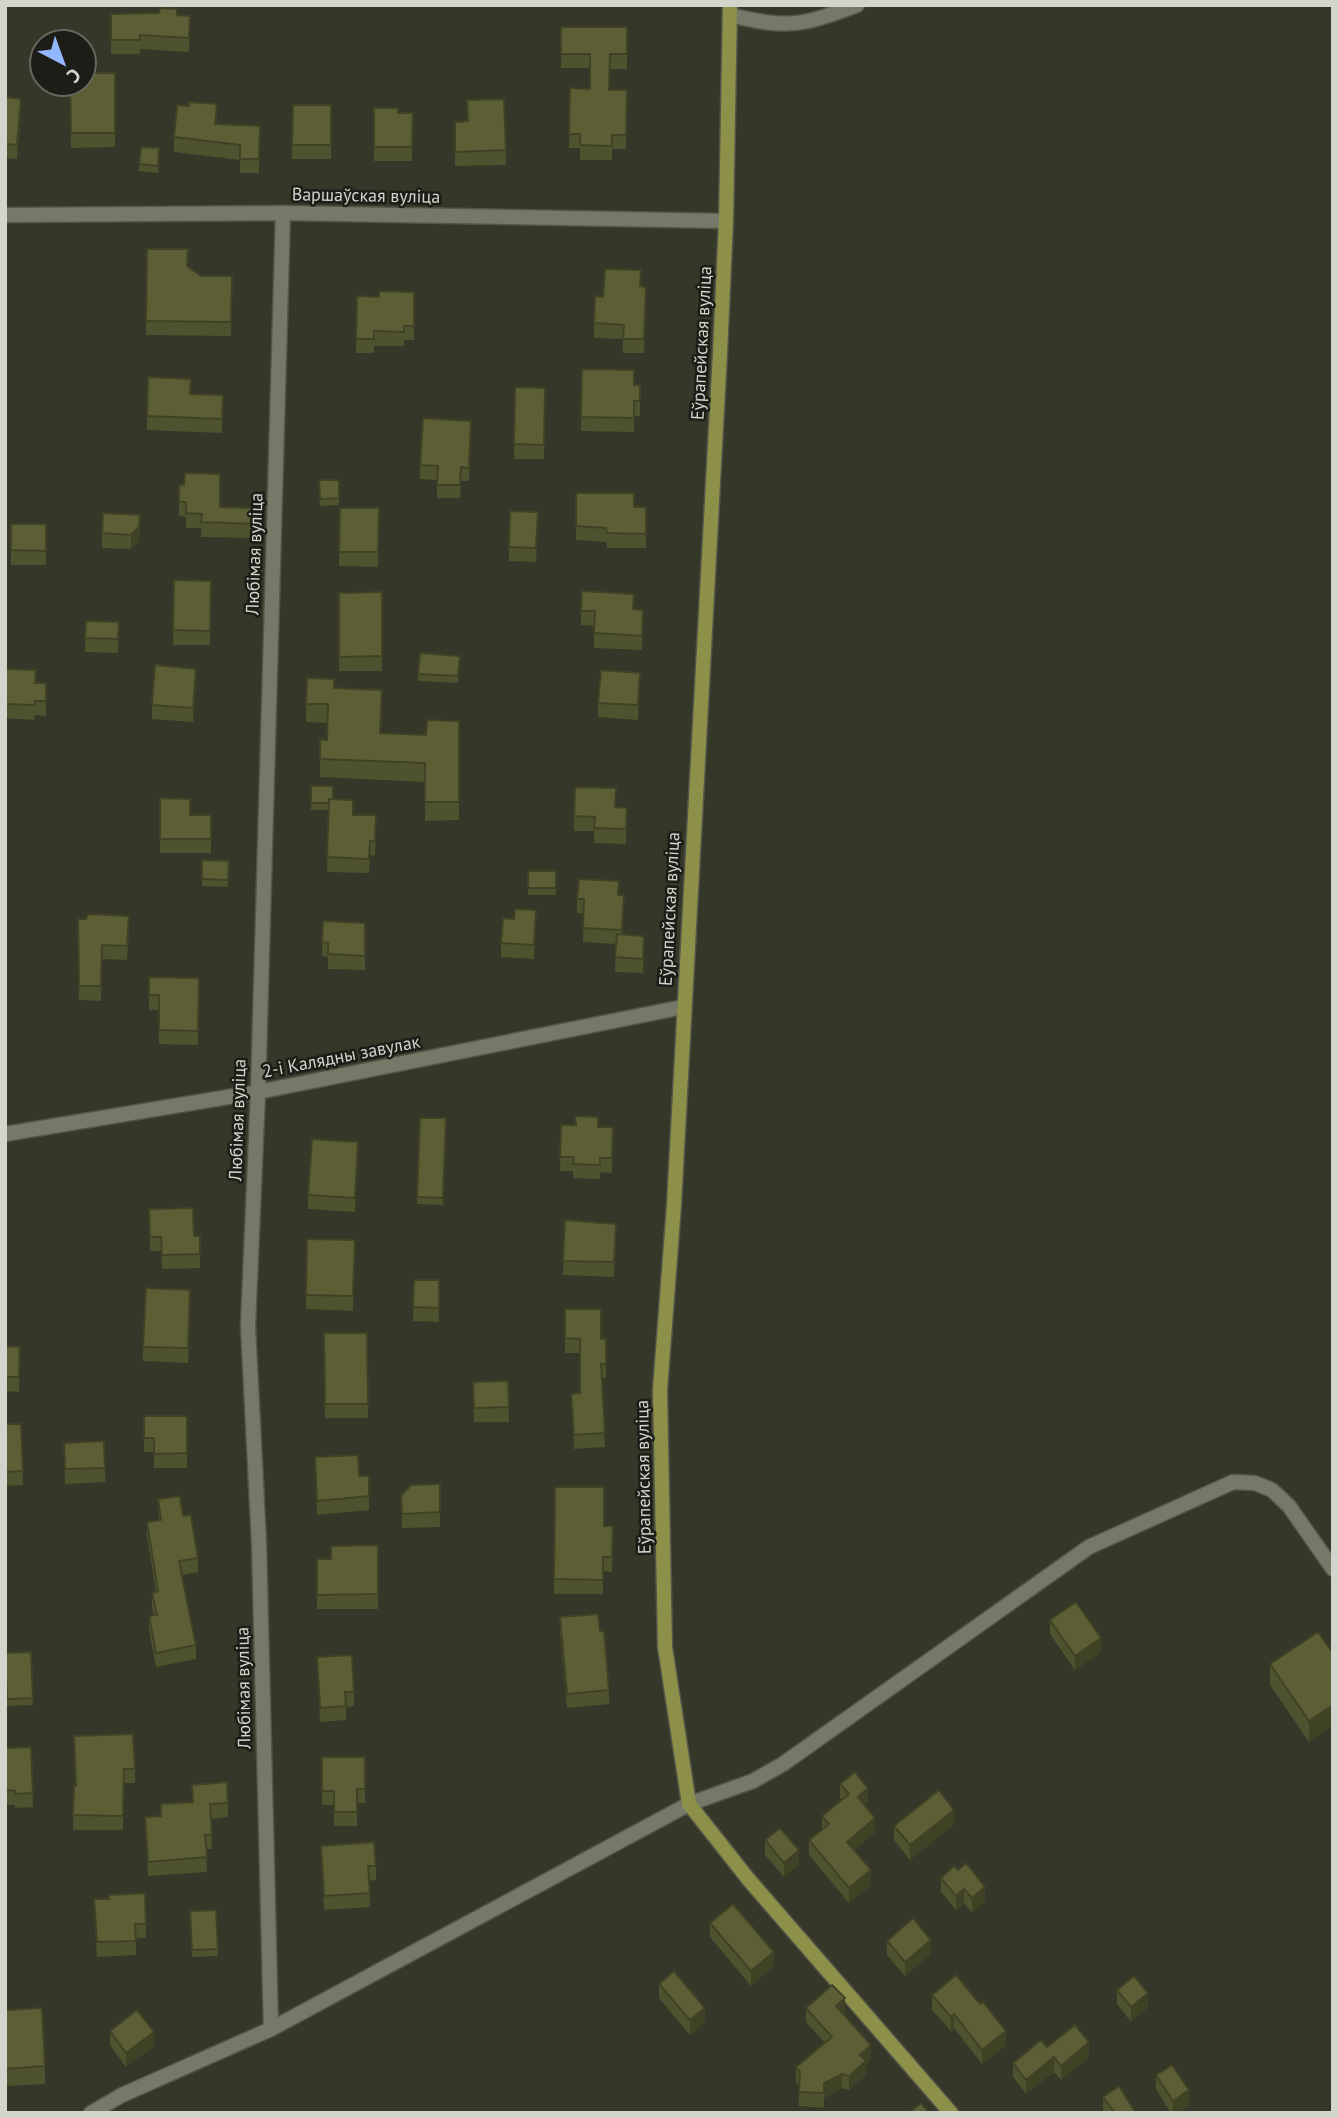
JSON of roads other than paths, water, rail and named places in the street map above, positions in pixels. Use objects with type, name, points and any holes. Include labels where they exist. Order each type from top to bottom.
[{"type":"street","points":[[730,10],[789,26],[814,22],[857,5]]},
{"type":"street","name":"Еўрапейская вуліца","points":[[689,1804],[665,1647],[660,1390],[674,1205],[682,1007],[726,221],[730,10]]},
{"type":"street","name":"Варшаўская вуліца","points":[[5,215],[283,213],[726,221]]},
{"type":"street","name":"Любімая вуліца","points":[[271,2029],[259,1543],[248,1326],[258,1092],[283,213]]},
{"type":"street","name":"2-і Калядны завулак","points":[[5,1134],[258,1092],[682,1007]]},
{"type":"street","points":[[91,2113],[122,2095],[271,2029],[689,1804],[753,1781],[783,1763],[1089,1548],[1233,1482],[1255,1483],[1272,1490],[1289,1506],[1333,1569]]},
{"type":"street","points":[[689,1804],[749,1880],[951,2113]]}]
